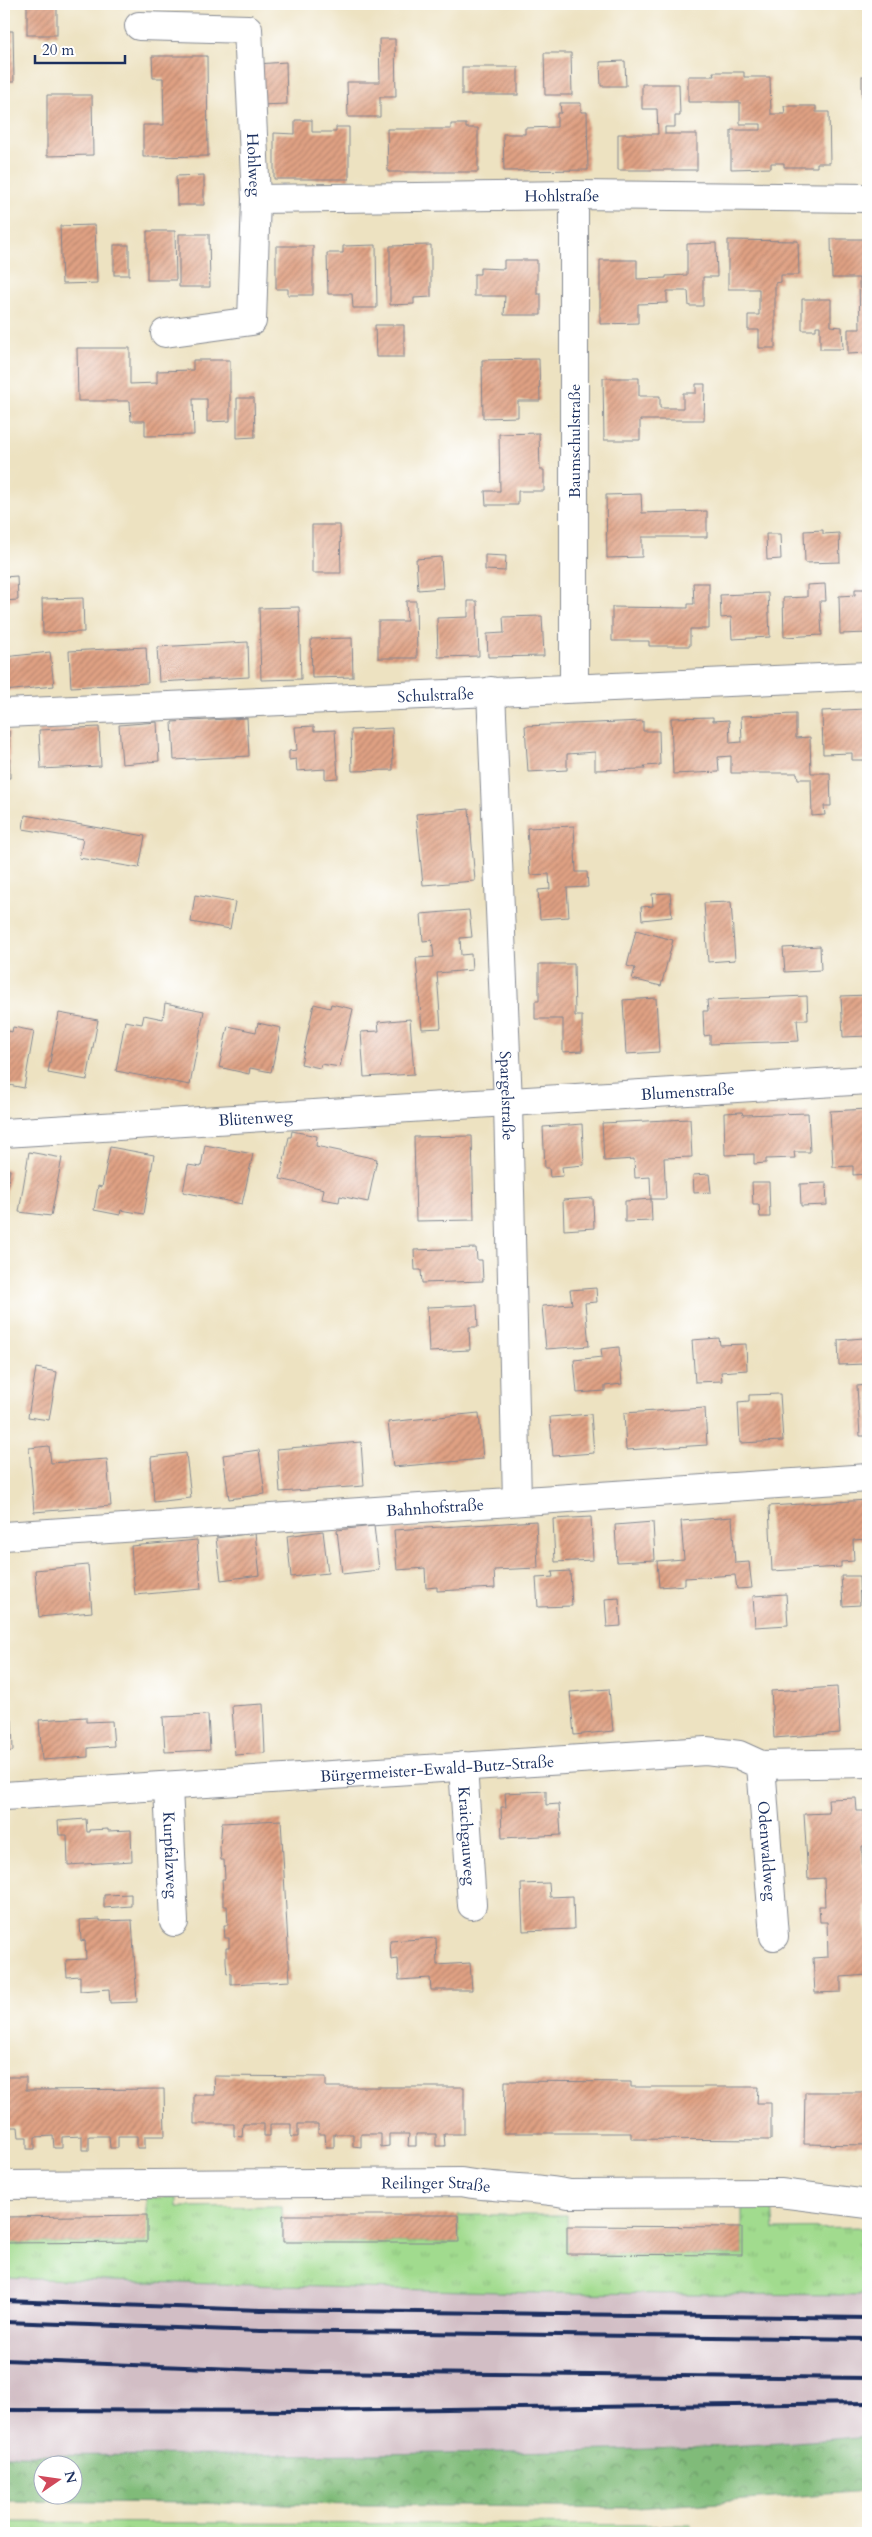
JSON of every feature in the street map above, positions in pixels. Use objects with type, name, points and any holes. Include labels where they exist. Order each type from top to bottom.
[{"type":"street","name":"Hohlweg","points":[[139,26],[248,29],[256,200],[252,321],[165,333]]},
{"type":"street","name":"Hohlstraße","points":[[256,200],[574,195],[868,198]]},
{"type":"street","name":"Baumschulstraße","points":[[574,195],[574,688]]},
{"type":"street","name":"Schulstraße","points":[[4,713],[868,676]]},
{"type":"street","name":"Spargelstraße","points":[[491,691],[508,1103],[517,1501]]},
{"type":"street","name":"Blumenstraße","points":[[508,1103],[868,1080]]},
{"type":"street","name":"Blütenweg","points":[[4,1134],[508,1103]]},
{"type":"street","name":"Bahnhofstraße","points":[[4,1536],[868,1478]]},
{"type":"street","name":"Bürgermeister-Ewald-Butz-Straße","points":[[4,1796],[706,1750],[738,1755],[761,1766],[868,1763]]},
{"type":"street","name":"Kraichgauweg","points":[[463,1766],[472,1904]]},
{"type":"street","name":"Odenwaldweg","points":[[761,1766],[774,1936]]},
{"type":"street","name":"Kurpfalzweg","points":[[168,1786],[174,1922]]},
{"type":"street","name":"Reilinger Straße","points":[[4,2185],[460,2182],[482,2186],[546,2188],[569,2194],[780,2193],[868,2204]]},
{"type":"shaded area","points":[[4,2278],[534,2293],[868,2295],[868,2436],[811,2442],[582,2451],[311,2456],[4,2455]]},
{"type":"green space","points":[[177,2197],[177,2207],[282,2206],[283,2242],[458,2242],[458,2215],[567,2215],[567,2254],[742,2255],[742,2207],[772,2205],[774,2229],[868,2228],[868,2295],[534,2293],[4,2278],[4,2243],[146,2242],[146,2198]]},
{"type":"green space","points":[[868,2436],[868,2491],[637,2508],[82,2502],[82,2455],[379,2454],[686,2448]]},
{"type":"green space","points":[[4,2455],[32,2455],[32,2501],[4,2501]]},
{"type":"green space","points":[[4,2522],[691,2525],[691,2533],[4,2533]]},
{"type":"building","points":[[27,4],[57,4],[57,35],[27,35]]},
{"type":"building","points":[[4,31],[13,31],[14,82],[4,82]]},
{"type":"building","points":[[379,39],[395,39],[396,97],[380,97],[380,117],[348,117],[347,82],[380,82]]},
{"type":"building","points":[[544,53],[571,53],[572,95],[545,95]]},
{"type":"building","points":[[152,56],[207,56],[208,156],[143,157],[143,125],[164,125],[163,78],[153,78]]},
{"type":"building","points":[[625,61],[626,86],[601,86],[600,62]]},
{"type":"building","points":[[286,62],[287,104],[258,105],[257,64]]},
{"type":"building","points":[[462,67],[518,67],[518,95],[462,95]]},
{"type":"building","points":[[713,72],[744,72],[744,77],[770,77],[771,114],[785,114],[784,106],[816,106],[816,112],[829,112],[830,163],[817,163],[817,167],[784,167],[784,163],[771,163],[771,168],[731,169],[731,130],[761,130],[761,124],[740,124],[740,102],[688,102],[688,76],[714,76]]},
{"type":"building","points":[[862,76],[868,76],[868,98],[862,98]]},
{"type":"building","points":[[642,84],[679,84],[680,116],[675,116],[675,127],[665,127],[665,134],[697,134],[697,170],[618,170],[618,134],[658,134],[657,109],[642,109]]},
{"type":"building","points":[[47,95],[92,95],[93,155],[47,156]]},
{"type":"building","points":[[560,103],[581,103],[581,112],[587,112],[588,170],[504,171],[503,134],[525,134],[525,128],[557,127],[557,113],[561,113]]},
{"type":"building","points":[[295,120],[312,120],[312,132],[336,132],[336,127],[349,127],[349,179],[274,179],[274,133],[295,134]]},
{"type":"building","points":[[451,124],[466,124],[466,128],[478,128],[478,172],[388,172],[387,129],[451,129]]},
{"type":"building","points":[[204,175],[204,205],[177,205],[176,176]]},
{"type":"building","points":[[95,225],[97,283],[62,284],[60,226]]},
{"type":"building","points":[[147,231],[175,231],[176,280],[147,280]]},
{"type":"building","points":[[179,234],[209,234],[210,287],[179,287]]},
{"type":"building","points":[[831,239],[868,239],[868,353],[848,354],[848,329],[860,329],[859,278],[832,278]]},
{"type":"building","points":[[728,240],[798,241],[799,275],[781,275],[781,282],[775,283],[775,348],[759,348],[759,330],[748,330],[748,315],[759,315],[759,289],[728,289]]},
{"type":"building","points":[[716,243],[717,277],[703,277],[703,306],[689,306],[688,291],[667,291],[667,303],[638,304],[638,323],[600,324],[600,260],[637,260],[637,279],[687,275],[687,244]]},
{"type":"building","points":[[114,245],[129,245],[129,275],[114,275]]},
{"type":"building","points":[[376,245],[377,308],[353,308],[352,294],[328,294],[327,253],[343,253],[343,246]]},
{"type":"building","points":[[431,245],[431,297],[414,298],[414,304],[390,305],[390,246]]},
{"type":"building","points":[[276,246],[313,246],[313,295],[288,295],[288,289],[276,289]]},
{"type":"building","points":[[504,260],[537,260],[537,294],[541,294],[541,315],[504,315],[505,296],[474,296],[474,274],[480,274],[480,268],[504,269]]},
{"type":"building","points":[[802,299],[831,299],[831,326],[842,327],[843,349],[820,349],[820,326],[816,326],[816,330],[802,330]]},
{"type":"building","points":[[375,325],[404,325],[404,357],[376,357]]},
{"type":"building","points":[[77,348],[130,348],[130,384],[157,383],[157,371],[193,370],[193,360],[230,360],[230,421],[207,422],[207,399],[193,399],[194,435],[145,436],[145,421],[131,421],[130,401],[78,401]]},
{"type":"building","points":[[539,359],[540,401],[518,401],[518,417],[483,418],[482,360]]},
{"type":"building","points":[[603,378],[639,378],[639,396],[660,396],[660,408],[683,408],[683,393],[696,393],[696,384],[705,384],[704,420],[640,420],[640,440],[604,440]]},
{"type":"building","points":[[237,398],[254,398],[255,437],[237,438]]},
{"type":"building","points":[[539,433],[540,470],[544,470],[544,491],[518,491],[518,505],[486,505],[485,491],[500,491],[499,434]]},
{"type":"building","points":[[641,494],[642,513],[707,511],[707,537],[642,537],[642,557],[607,558],[606,495]]},
{"type":"building","points":[[312,525],[340,525],[341,573],[312,573]]},
{"type":"building","points":[[823,530],[823,534],[839,533],[840,562],[805,563],[804,531]]},
{"type":"building","points":[[864,532],[868,532],[868,565],[866,565]]},
{"type":"building","points":[[766,534],[780,534],[781,559],[767,560]]},
{"type":"building","points":[[485,555],[506,556],[505,571],[485,570]]},
{"type":"building","points":[[441,557],[443,588],[418,590],[416,559]]},
{"type":"building","points":[[17,576],[18,600],[4,601],[4,577]]},
{"type":"building","points":[[693,583],[709,583],[709,629],[690,629],[690,646],[649,646],[649,641],[612,641],[612,607],[688,608],[688,604],[694,604]]},
{"type":"building","points":[[825,584],[826,601],[820,601],[822,635],[784,637],[783,598],[807,597],[807,585]]},
{"type":"building","points":[[855,589],[868,589],[868,633],[840,634],[839,596],[855,595]]},
{"type":"building","points":[[768,593],[770,637],[732,639],[731,617],[721,618],[720,595]]},
{"type":"building","points":[[83,598],[84,632],[43,633],[42,599]]},
{"type":"building","points":[[406,601],[416,601],[417,658],[378,658],[378,621],[407,621]]},
{"type":"building","points":[[468,601],[477,601],[479,656],[438,657],[437,618],[468,617]]},
{"type":"building","points":[[299,607],[301,679],[261,680],[259,608]]},
{"type":"building","points":[[542,616],[544,656],[488,657],[487,634],[504,633],[503,617]]},
{"type":"building","points":[[352,638],[353,677],[312,678],[311,639]]},
{"type":"building","points":[[248,642],[249,677],[159,682],[157,647]]},
{"type":"building","points":[[146,647],[148,683],[71,687],[69,651]]},
{"type":"building","points":[[50,652],[54,686],[4,691],[4,657]]},
{"type":"building","points":[[866,709],[867,760],[852,760],[852,753],[823,754],[822,711]]},
{"type":"building","points":[[796,714],[796,738],[810,737],[811,773],[830,773],[831,806],[824,806],[825,815],[812,816],[811,779],[798,779],[797,773],[731,773],[731,756],[718,757],[719,772],[673,774],[671,718],[713,717],[713,721],[729,720],[730,743],[742,742],[741,716]]},
{"type":"building","points":[[247,718],[249,756],[174,760],[172,722]]},
{"type":"building","points":[[643,721],[643,731],[659,731],[660,765],[644,766],[645,769],[595,770],[595,752],[567,754],[567,770],[528,772],[525,726]]},
{"type":"building","points":[[157,722],[159,761],[122,764],[119,725]]},
{"type":"building","points":[[314,726],[314,731],[335,730],[338,778],[325,779],[325,769],[297,771],[296,759],[289,760],[289,751],[297,750],[295,727]]},
{"type":"building","points":[[99,727],[101,766],[41,769],[39,730]]},
{"type":"building","points":[[392,728],[393,770],[352,771],[351,730]]},
{"type":"building","points":[[4,731],[9,731],[10,778],[4,778]]},
{"type":"building","points":[[469,809],[475,881],[423,885],[416,814]]},
{"type":"building","points":[[25,815],[145,836],[139,868],[79,858],[83,839],[23,829]]},
{"type":"building","points":[[574,826],[576,872],[587,872],[588,887],[567,888],[569,917],[540,919],[538,890],[550,889],[549,874],[530,875],[527,828]]},
{"type":"building","points":[[670,893],[672,917],[642,920],[641,907],[653,906],[652,894]]},
{"type":"building","points":[[195,895],[235,902],[230,929],[191,922]]},
{"type":"building","points":[[731,902],[735,960],[708,962],[704,903]]},
{"type":"building","points":[[469,910],[472,937],[460,938],[461,955],[471,954],[472,970],[437,973],[441,1028],[422,1029],[416,958],[434,957],[432,940],[423,941],[421,914]]},
{"type":"building","points":[[636,930],[673,940],[661,986],[632,979],[635,968],[627,966]]},
{"type":"building","points":[[820,946],[821,970],[785,972],[783,948]]},
{"type":"building","points":[[539,964],[574,964],[575,1016],[582,1016],[582,1051],[563,1052],[563,1019],[535,1019],[535,1001],[539,1001]]},
{"type":"building","points":[[868,995],[868,1036],[843,1037],[841,996]]},
{"type":"building","points":[[807,996],[808,1020],[797,1020],[799,1041],[710,1044],[710,1035],[704,1036],[703,1011],[708,1011],[707,1000]]},
{"type":"building","points":[[656,998],[659,1052],[626,1054],[623,1000]]},
{"type":"building","points":[[165,1003],[204,1011],[190,1085],[116,1071],[125,1021],[142,1024],[144,1015],[163,1019]]},
{"type":"building","points":[[314,1004],[330,1008],[331,1004],[353,1009],[340,1067],[321,1064],[320,1068],[301,1064]]},
{"type":"building","points":[[59,1013],[98,1020],[87,1080],[48,1073]]},
{"type":"building","points":[[410,1019],[414,1074],[364,1077],[361,1032],[379,1031],[378,1022]]},
{"type":"building","points":[[258,1023],[281,1028],[271,1072],[250,1068],[249,1074],[219,1067],[228,1026],[256,1032]]},
{"type":"building","points":[[13,1027],[34,1031],[24,1088],[4,1084],[4,1030],[12,1032]]},
{"type":"building","points":[[868,1109],[868,1174],[853,1175],[853,1166],[833,1167],[830,1111]]},
{"type":"building","points":[[742,1112],[743,1115],[808,1113],[810,1152],[794,1152],[795,1158],[766,1159],[766,1163],[754,1164],[754,1154],[725,1155],[724,1113]]},
{"type":"building","points":[[690,1119],[692,1157],[664,1158],[666,1199],[651,1199],[650,1177],[635,1178],[634,1159],[604,1161],[602,1123]]},
{"type":"building","points":[[582,1124],[584,1165],[562,1167],[563,1176],[550,1177],[549,1168],[545,1168],[543,1127]]},
{"type":"building","points":[[292,1131],[317,1136],[316,1146],[377,1159],[368,1202],[340,1196],[339,1202],[322,1199],[324,1189],[280,1179]]},
{"type":"building","points":[[472,1136],[474,1220],[416,1221],[414,1137]]},
{"type":"building","points":[[205,1145],[253,1154],[242,1204],[183,1192],[188,1165],[201,1167]]},
{"type":"building","points":[[110,1147],[154,1155],[144,1214],[121,1210],[120,1215],[94,1210],[98,1186],[102,1187]]},
{"type":"building","points":[[29,1152],[62,1158],[51,1216],[19,1212]]},
{"type":"building","points":[[4,1169],[10,1170],[5,1200],[4,1200]]},
{"type":"building","points":[[709,1174],[711,1192],[694,1193],[693,1175]]},
{"type":"building","points":[[752,1182],[769,1182],[770,1217],[760,1217],[759,1205],[753,1205]]},
{"type":"building","points":[[826,1183],[827,1205],[801,1206],[800,1184]]},
{"type":"building","points":[[866,1188],[868,1188],[868,1202],[867,1202]]},
{"type":"building","points":[[593,1198],[594,1228],[564,1230],[563,1200]]},
{"type":"building","points":[[651,1199],[652,1221],[625,1222],[625,1201]]},
{"type":"building","points":[[476,1248],[477,1260],[482,1260],[483,1281],[422,1283],[421,1270],[415,1270],[414,1250]]},
{"type":"building","points":[[596,1288],[597,1302],[585,1303],[589,1346],[546,1349],[542,1306],[572,1304],[570,1290]]},
{"type":"building","points":[[477,1305],[478,1327],[469,1327],[470,1350],[429,1352],[427,1307]]},
{"type":"building","points":[[719,1338],[720,1345],[746,1344],[747,1370],[721,1372],[722,1381],[695,1382],[692,1340]]},
{"type":"building","points":[[864,1338],[865,1364],[839,1365],[838,1340]]},
{"type":"building","points":[[619,1347],[622,1384],[605,1386],[605,1391],[577,1393],[574,1360],[602,1357],[601,1349]]},
{"type":"building","points":[[36,1368],[57,1372],[49,1420],[28,1417]]},
{"type":"building","points":[[868,1385],[868,1436],[860,1436],[857,1386]]},
{"type":"building","points":[[780,1394],[783,1441],[740,1443],[738,1402],[749,1401],[749,1395]]},
{"type":"building","points":[[705,1408],[707,1445],[626,1450],[624,1413]]},
{"type":"building","points":[[479,1413],[483,1459],[393,1467],[388,1422]]},
{"type":"building","points":[[591,1414],[594,1453],[553,1456],[550,1417]]},
{"type":"building","points":[[361,1442],[364,1486],[280,1492],[277,1449]]},
{"type":"building","points":[[49,1446],[51,1463],[107,1459],[111,1506],[34,1512],[29,1448]]},
{"type":"building","points":[[259,1450],[265,1494],[229,1499],[223,1455]]},
{"type":"building","points":[[186,1453],[191,1498],[154,1502],[151,1457]]},
{"type":"building","points":[[868,1500],[868,1539],[853,1540],[854,1561],[841,1562],[841,1567],[772,1571],[769,1506]]},
{"type":"building","points":[[591,1517],[593,1560],[555,1562],[553,1519]]},
{"type":"building","points":[[732,1517],[735,1563],[749,1562],[752,1588],[737,1589],[735,1575],[685,1578],[685,1585],[659,1587],[657,1561],[684,1559],[681,1521]]},
{"type":"building","points":[[536,1521],[538,1568],[494,1570],[495,1588],[437,1591],[437,1587],[426,1588],[425,1568],[397,1570],[394,1530]]},
{"type":"building","points":[[653,1522],[655,1560],[617,1562],[615,1525]]},
{"type":"building","points":[[374,1526],[379,1570],[342,1574],[337,1530]]},
{"type":"building","points":[[323,1531],[328,1573],[291,1577],[287,1536]]},
{"type":"building","points":[[255,1533],[260,1575],[221,1580],[216,1538]]},
{"type":"building","points":[[197,1540],[201,1589],[135,1595],[131,1546]]},
{"type":"building","points":[[88,1565],[92,1612],[39,1617],[35,1570]]},
{"type":"building","points":[[570,1571],[572,1606],[538,1607],[536,1578],[553,1577],[552,1572]]},
{"type":"building","points":[[841,1576],[859,1576],[860,1605],[843,1606]]},
{"type":"building","points":[[786,1594],[788,1625],[755,1627],[753,1596]]},
{"type":"building","points":[[619,1598],[621,1626],[607,1627],[605,1599]]},
{"type":"building","points":[[837,1687],[840,1733],[774,1738],[771,1691]]},
{"type":"building","points":[[609,1689],[613,1731],[574,1735],[570,1692]]},
{"type":"building","points":[[263,1704],[265,1753],[235,1755],[232,1706]]},
{"type":"building","points":[[208,1715],[210,1750],[165,1752],[163,1717]]},
{"type":"building","points":[[86,1717],[86,1722],[112,1721],[114,1746],[88,1748],[88,1757],[42,1760],[39,1720]]},
{"type":"building","points":[[4,1720],[12,1720],[13,1751],[4,1752]]},
{"type":"building","points":[[546,1791],[546,1805],[559,1804],[561,1835],[502,1838],[501,1807],[506,1807],[505,1793]]},
{"type":"building","points":[[856,1798],[857,1811],[864,1811],[866,1846],[862,1846],[863,1870],[867,1870],[868,1883],[868,1906],[865,1906],[868,1975],[841,1977],[841,1992],[815,1993],[813,1958],[828,1957],[827,1922],[820,1922],[819,1906],[825,1906],[824,1878],[808,1879],[804,1814],[829,1813],[828,1799]]},
{"type":"building","points":[[86,1819],[87,1832],[90,1832],[90,1830],[108,1829],[108,1831],[131,1830],[132,1861],[68,1865],[67,1835],[59,1835],[58,1821]]},
{"type":"building","points":[[281,1820],[290,1981],[231,1984],[231,1973],[227,1974],[226,1961],[226,1948],[229,1948],[229,1938],[225,1938],[224,1925],[228,1925],[227,1906],[223,1906],[222,1879],[225,1879],[224,1860],[221,1860],[220,1848],[222,1823]]},
{"type":"building","points":[[549,1883],[550,1897],[573,1896],[574,1929],[523,1931],[521,1884]]},
{"type":"building","points":[[131,1894],[131,1906],[104,1908],[104,1895]]},
{"type":"building","points":[[100,1919],[100,1921],[132,1920],[137,2002],[110,2003],[109,1989],[80,1991],[80,1976],[67,1977],[66,1960],[86,1959],[85,1940],[81,1941],[80,1920]]},
{"type":"building","points":[[436,1938],[437,1965],[470,1963],[472,1990],[431,1990],[430,1978],[399,1980],[398,1959],[391,1960],[390,1941]]},
{"type":"building","points":[[214,2076],[326,2077],[326,2087],[464,2087],[464,2134],[444,2134],[445,2146],[436,2146],[436,2134],[416,2134],[416,2146],[408,2146],[409,2134],[389,2134],[389,2146],[381,2147],[381,2134],[361,2134],[361,2147],[353,2146],[353,2134],[334,2134],[334,2147],[326,2147],[325,2134],[318,2134],[318,2124],[298,2124],[298,2137],[291,2137],[291,2124],[270,2124],[270,2136],[264,2136],[264,2124],[243,2124],[242,2137],[234,2136],[234,2124],[194,2124],[194,2095],[215,2095]]},
{"type":"building","points":[[4,2077],[26,2077],[26,2090],[164,2089],[165,2136],[145,2136],[145,2148],[137,2148],[137,2136],[118,2136],[118,2148],[110,2148],[109,2136],[89,2136],[89,2150],[82,2150],[82,2136],[62,2137],[62,2148],[54,2148],[53,2136],[35,2137],[35,2149],[27,2149],[27,2137],[19,2137],[18,2127],[4,2127]]},
{"type":"building","points":[[505,2081],[631,2082],[631,2087],[758,2087],[757,2103],[771,2103],[771,2140],[631,2139],[631,2133],[504,2133]]},
{"type":"building","points":[[805,2092],[868,2092],[868,2145],[804,2144]]},
{"type":"building","points":[[147,2215],[147,2242],[4,2243],[4,2217]]},
{"type":"building","points":[[283,2215],[458,2215],[459,2242],[283,2242]]},
{"type":"building","points":[[567,2226],[742,2227],[742,2255],[567,2254]]},
{"type":"railway","points":[[4,2301],[261,2310],[868,2318]]},
{"type":"railway","points":[[4,2322],[261,2331],[868,2339]]},
{"type":"railway","points":[[4,2360],[314,2372],[868,2378]]},
{"type":"railway","points":[[4,2410],[312,2411],[868,2403]]}]
